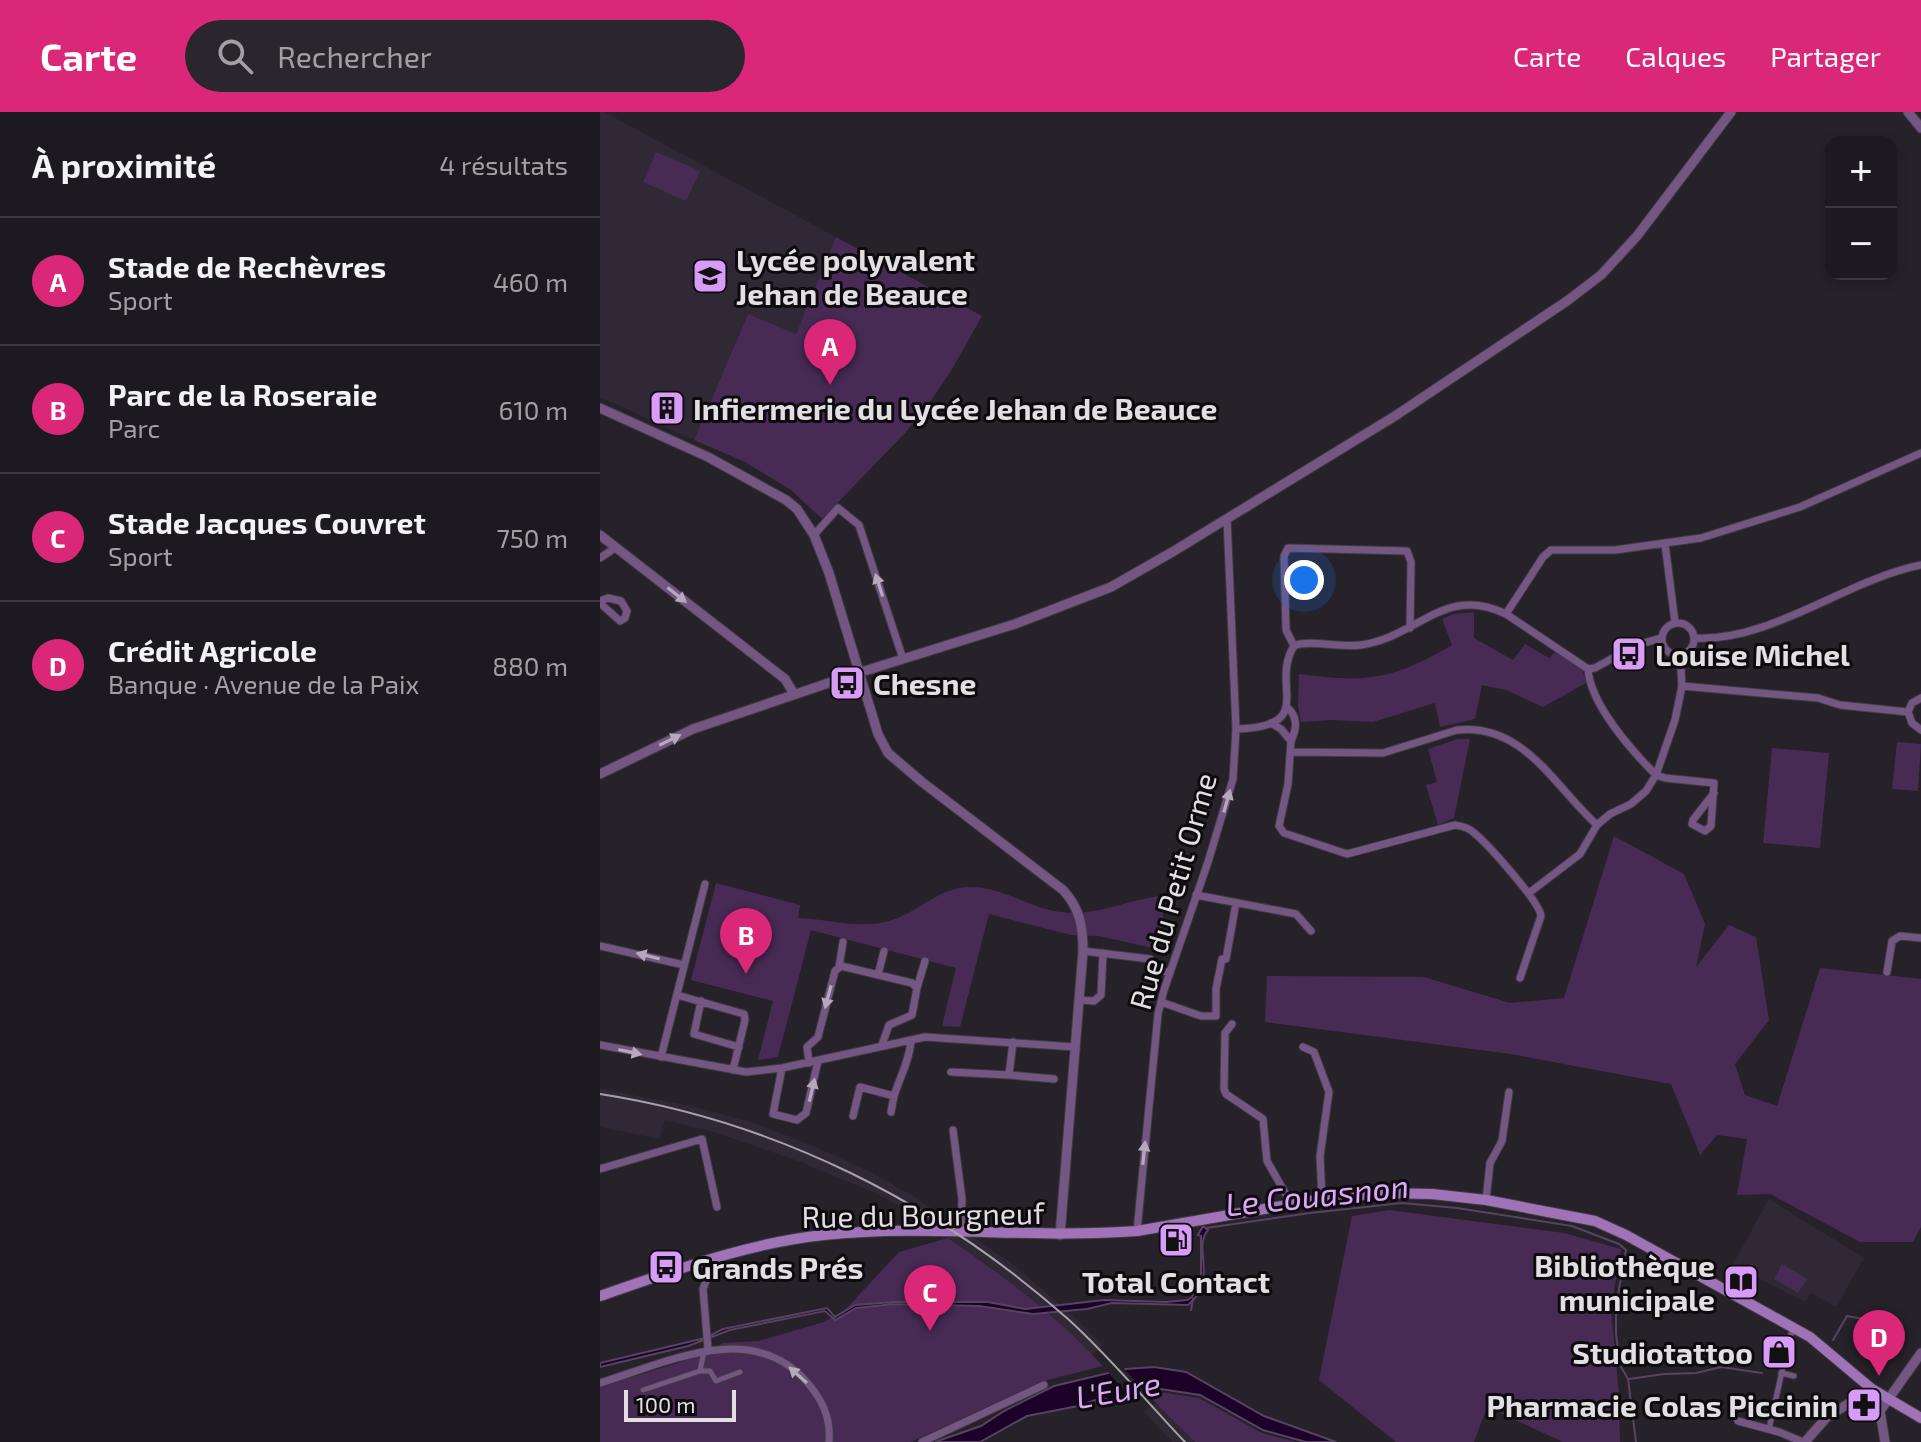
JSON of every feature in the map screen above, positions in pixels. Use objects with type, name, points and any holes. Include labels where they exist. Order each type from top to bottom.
[{"type":"main road","name":"Rue du Bourgneuf","points":[[600,1296],[708,1259],[819,1235],[961,1231],[1060,1235],[1137,1231],[1322,1199],[1380,1193],[1432,1194],[1486,1200],[1595,1221],[1626,1235],[1794,1328],[1823,1347],[1872,1389],[1921,1418]]},
{"type":"street","points":[[600,774],[693,729],[1015,624],[1111,587],[1174,551],[1395,416],[1601,275],[1637,236],[1731,112]]},
{"type":"street","points":[[1908,112],[1921,128]]},
{"type":"street","points":[[600,408],[708,457],[797,509],[814,535],[829,573],[858,673],[878,734],[888,753],[1070,898],[1077,909],[1083,951],[1060,1235]]},
{"type":"street","points":[[1506,614],[1543,557],[1551,550],[1615,550],[1701,538],[1800,507],[1921,453]]},
{"type":"street","points":[[814,535],[838,508],[859,525],[903,659]]},
{"type":"street","name":"Rue du Petit Orme","points":[[1137,1231],[1161,1002],[1233,779],[1236,729],[1227,517]]},
{"type":"street","points":[[600,535],[785,679],[794,694]]},
{"type":"street","points":[[1665,544],[1675,622]]},
{"type":"street","points":[[600,558],[615,548]]},
{"type":"street","points":[[1294,646],[1286,630],[1284,556],[1288,548],[1407,551],[1411,562],[1410,628]]},
{"type":"street","points":[[1695,638],[1708,639],[1756,629],[1872,578],[1921,565]]},
{"type":"street","points":[[1236,729],[1271,723],[1281,717],[1287,707],[1286,661],[1294,646],[1301,642],[1339,647],[1386,640],[1458,604],[1480,605],[1506,614],[1588,669]]},
{"type":"street","points":[[1675,622],[1691,628],[1695,638],[1689,651],[1680,655],[1665,649],[1662,638],[1666,628],[1675,622]]},
{"type":"street","points":[[1588,669],[1636,645],[1662,638]]},
{"type":"street","points":[[1529,893],[1580,854],[1597,825],[1646,791],[1656,775],[1675,720],[1682,686],[1680,655]]},
{"type":"street","points":[[1588,669],[1589,680],[1615,730],[1656,775],[1714,783],[1714,793],[1711,826],[1705,831],[1692,824],[1714,793]]},
{"type":"street","points":[[1682,686],[1818,698],[1840,705],[1908,712]]},
{"type":"street","points":[[1921,698],[1912,703],[1908,712],[1912,723],[1921,730]]},
{"type":"street","points":[[1287,707],[1296,724],[1279,826],[1284,833],[1347,854],[1443,827],[1455,825],[1472,831],[1541,909],[1520,978]]},
{"type":"street","points":[[1271,723],[1291,741]]},
{"type":"street","points":[[1291,752],[1383,753],[1457,730],[1495,733],[1533,755],[1597,825]]},
{"type":"street","points":[[661,1057],[705,884]]},
{"type":"street","points":[[1196,895],[1296,914],[1311,931]]},
{"type":"street","points":[[1161,1002],[1201,1016],[1216,1016],[1216,989],[1222,959],[1226,959],[1236,903]]},
{"type":"street","points":[[1887,972],[1892,941],[1900,936],[1921,938]]},
{"type":"street","points":[[809,1063],[807,1047],[818,1037],[835,971],[839,967],[843,942]]},
{"type":"street","points":[[600,946],[684,965]]},
{"type":"street","points":[[878,975],[884,951]]},
{"type":"street","points":[[1083,951],[1150,962],[1169,973]]},
{"type":"street","points":[[1079,1000],[1094,1001],[1101,995],[1103,953]]},
{"type":"street","points":[[882,1045],[889,1025],[912,1015],[925,961]]},
{"type":"street","points":[[839,967],[912,983],[917,988]]},
{"type":"street","points":[[677,995],[744,1014],[733,1070]]},
{"type":"street","points":[[701,1001],[694,1034],[739,1047]]},
{"type":"street","points":[[1232,1024],[1225,1033],[1224,1089],[1226,1094],[1263,1119],[1267,1161],[1292,1205]]},
{"type":"street","points":[[600,1045],[733,1070],[760,1071],[882,1045],[943,1037],[1075,1047]]},
{"type":"street","points":[[891,1112],[905,1062],[910,1056],[911,1040]]},
{"type":"street","points":[[1009,1075],[1013,1042]]},
{"type":"street","points":[[1303,1047],[1314,1052],[1329,1092],[1320,1156],[1322,1199]]},
{"type":"street","points":[[782,1068],[773,1114],[797,1120],[806,1113],[818,1061]]},
{"type":"street","points":[[951,1072],[1054,1079]]},
{"type":"street","points":[[853,1116],[860,1087],[894,1096]]},
{"type":"street","points":[[1486,1200],[1490,1163],[1502,1141],[1509,1092]]},
{"type":"street","points":[[953,1130],[962,1199],[961,1231]]},
{"type":"street","points":[[600,1169],[702,1139],[717,1207]]},
{"type":"street","points":[[700,1371],[707,1343],[703,1289],[709,1273],[708,1259]]},
{"type":"street","points":[[1769,1429],[1794,1328]]},
{"type":"street","points":[[600,1383],[707,1343],[759,1351],[801,1375],[824,1407],[829,1442]]},
{"type":"street","points":[[1885,1442],[1880,1411],[1921,1353]]},
{"type":"street","points":[[643,1390],[700,1371],[710,1371],[716,1381],[740,1372]]},
{"type":"street","points":[[1781,1373],[1794,1376]]},
{"type":"street","points":[[922,1442],[1044,1385]]},
{"type":"street","points":[[1738,1421],[1804,1442],[1827,1417],[1872,1389]]},
{"type":"shaded area","name":"Lycée polyvalent Jehan de Beauce","points":[[600,112],[836,237],[796,334],[748,314],[694,440],[600,397]]},
{"type":"shaded area","points":[[656,152],[700,171],[686,201],[643,182]]},
{"type":"shaded area","points":[[836,237],[982,316],[932,399],[905,433],[822,519],[791,490],[745,462],[694,440],[748,314],[796,334]]},
{"type":"shaded area","points":[[1474,612],[1474,638],[1513,660],[1525,644],[1549,658],[1555,652],[1582,668],[1586,683],[1543,707],[1506,690],[1482,685],[1475,719],[1440,727],[1435,703],[1373,722],[1301,722],[1299,674],[1361,678],[1412,666],[1452,645],[1442,619],[1453,614]]},
{"type":"shaded area","points":[[1457,739],[1470,739],[1454,818],[1438,825],[1426,785],[1437,782],[1428,749]]},
{"type":"shaded area","points":[[1897,742],[1921,744],[1918,791],[1892,789]]},
{"type":"shaded area","points":[[1772,748],[1829,753],[1820,848],[1763,843]]},
{"type":"shaded area","points":[[1614,836],[1684,874],[1705,924],[1696,967],[1729,925],[1756,937],[1769,1020],[1735,1064],[1745,1095],[1777,1106],[1820,968],[1921,979],[1921,1227],[1913,1242],[1860,1242],[1770,1194],[1737,1195],[1747,1139],[1717,1135],[1700,1155],[1671,1084],[1511,1054],[1265,1022],[1267,976],[1424,977],[1510,1003],[1564,998]]},
{"type":"shaded area","points":[[716,883],[800,905],[798,918],[846,923],[871,924],[895,919],[947,892],[967,887],[991,890],[1049,910],[1074,913],[1163,896],[1163,921],[1157,949],[1099,936],[1071,935],[989,914],[960,1027],[942,1026],[956,968],[811,930],[778,1057],[758,1060],[773,1001],[691,980]]},
{"type":"shaded area","points":[[600,1089],[691,1106],[751,1122],[868,1171],[910,1194],[1011,1263],[1103,1345],[1092,1355],[1051,1315],[989,1266],[912,1212],[871,1191],[717,1133],[665,1120],[660,1139],[600,1127]]},
{"type":"shaded area","points":[[1769,1199],[1864,1258],[1836,1307],[1811,1293],[1805,1302],[1756,1277],[1745,1295],[1722,1284]]},
{"type":"shaded area","points":[[1389,1210],[1564,1233],[1621,1249],[1611,1309],[1620,1442],[1563,1442],[1487,1407],[1474,1442],[1396,1442],[1319,1380],[1352,1216]]},
{"type":"shaded area","points":[[948,1238],[1029,1298],[1103,1366],[1040,1382],[911,1442],[600,1442],[600,1387],[697,1357],[723,1343],[759,1341],[824,1322],[845,1310],[899,1252]]},
{"type":"shaded area","points":[[1782,1264],[1807,1279],[1798,1293],[1774,1279]]},
{"type":"shaded area","points":[[1154,1391],[1199,1398],[1262,1433],[1296,1442],[1195,1442],[1146,1393]]},
{"type":"shaded area","points":[[1155,1403],[1167,1411],[1195,1442],[1172,1442],[1144,1412]]},
{"type":"water","points":[[1203,1226],[1208,1230],[1202,1246],[1204,1275],[1197,1295],[1188,1305],[1112,1303],[1087,1309],[1033,1314],[979,1306],[894,1304],[856,1308],[835,1320],[825,1311],[730,1330],[688,1346],[600,1367],[600,1363],[705,1338],[723,1329],[827,1308],[835,1317],[855,1305],[894,1302],[988,1302],[1025,1309],[1104,1300],[1187,1300],[1201,1281],[1201,1236],[1198,1235]]},
{"type":"water","name":"L'Eure","points":[[1154,1367],[1186,1372],[1264,1416],[1336,1442],[1306,1442],[1263,1430],[1200,1395],[1154,1388],[1142,1392],[1137,1386],[1131,1394],[1110,1400],[1101,1398],[1027,1416],[980,1442],[935,1442],[981,1426],[1054,1386],[1125,1369]]},
{"type":"pier","points":[[1122,1366],[1147,1394],[1141,1396],[1133,1391],[1135,1395],[1131,1398],[1106,1370]]},
{"type":"waterway","name":"Le Couasnon","points":[[1206,1228],[1402,1203],[1457,1208],[1572,1226],[1619,1244],[1626,1250],[1616,1306],[1616,1334],[1620,1365],[1628,1379],[1636,1442]]},
{"type":"waterway","name":"Le Couasnon","points":[[1191,1310],[1193,1299]]},
{"type":"waterway","name":"Le Couasnon","points":[[1833,1340],[1847,1316],[1875,1321]]},
{"type":"waterway","name":"Le Couasnon","points":[[1629,1379],[1696,1373],[1721,1367],[1762,1373]]},
{"type":"railway","points":[[600,1094],[728,1124],[790,1146],[908,1204],[964,1238],[1068,1319],[1185,1442]]},
{"type":"place","name":"Lycée polyvalent Jehan de Beauce","points":[[710,276]]},
{"type":"place","name":"Stade de Rechèvres","points":[[830,385]]},
{"type":"place","name":"Infiermerie du Lycée Jehan de Beauce","points":[[667,408]]},
{"type":"place","name":"Louise Michel","points":[[1629,654]]},
{"type":"place","name":"Chesne","points":[[847,683]]},
{"type":"place","name":"Parc de la Roseraie","points":[[746,974]]},
{"type":"place","name":"Total Contact","points":[[1176,1240]]},
{"type":"place","name":"Grands Prés","points":[[666,1267]]},
{"type":"place","name":"Bibliothèque municipale","points":[[1741,1282]]},
{"type":"place","name":"Stade Jacques Couvret","points":[[930,1331]]},
{"type":"place","name":"Studiotattoo","points":[[1779,1352]]},
{"type":"place","name":"Crédit Agricole","points":[[1879,1376]]},
{"type":"place","name":"Pharmacie Colas Piccinin","points":[[1864,1405]]}]
